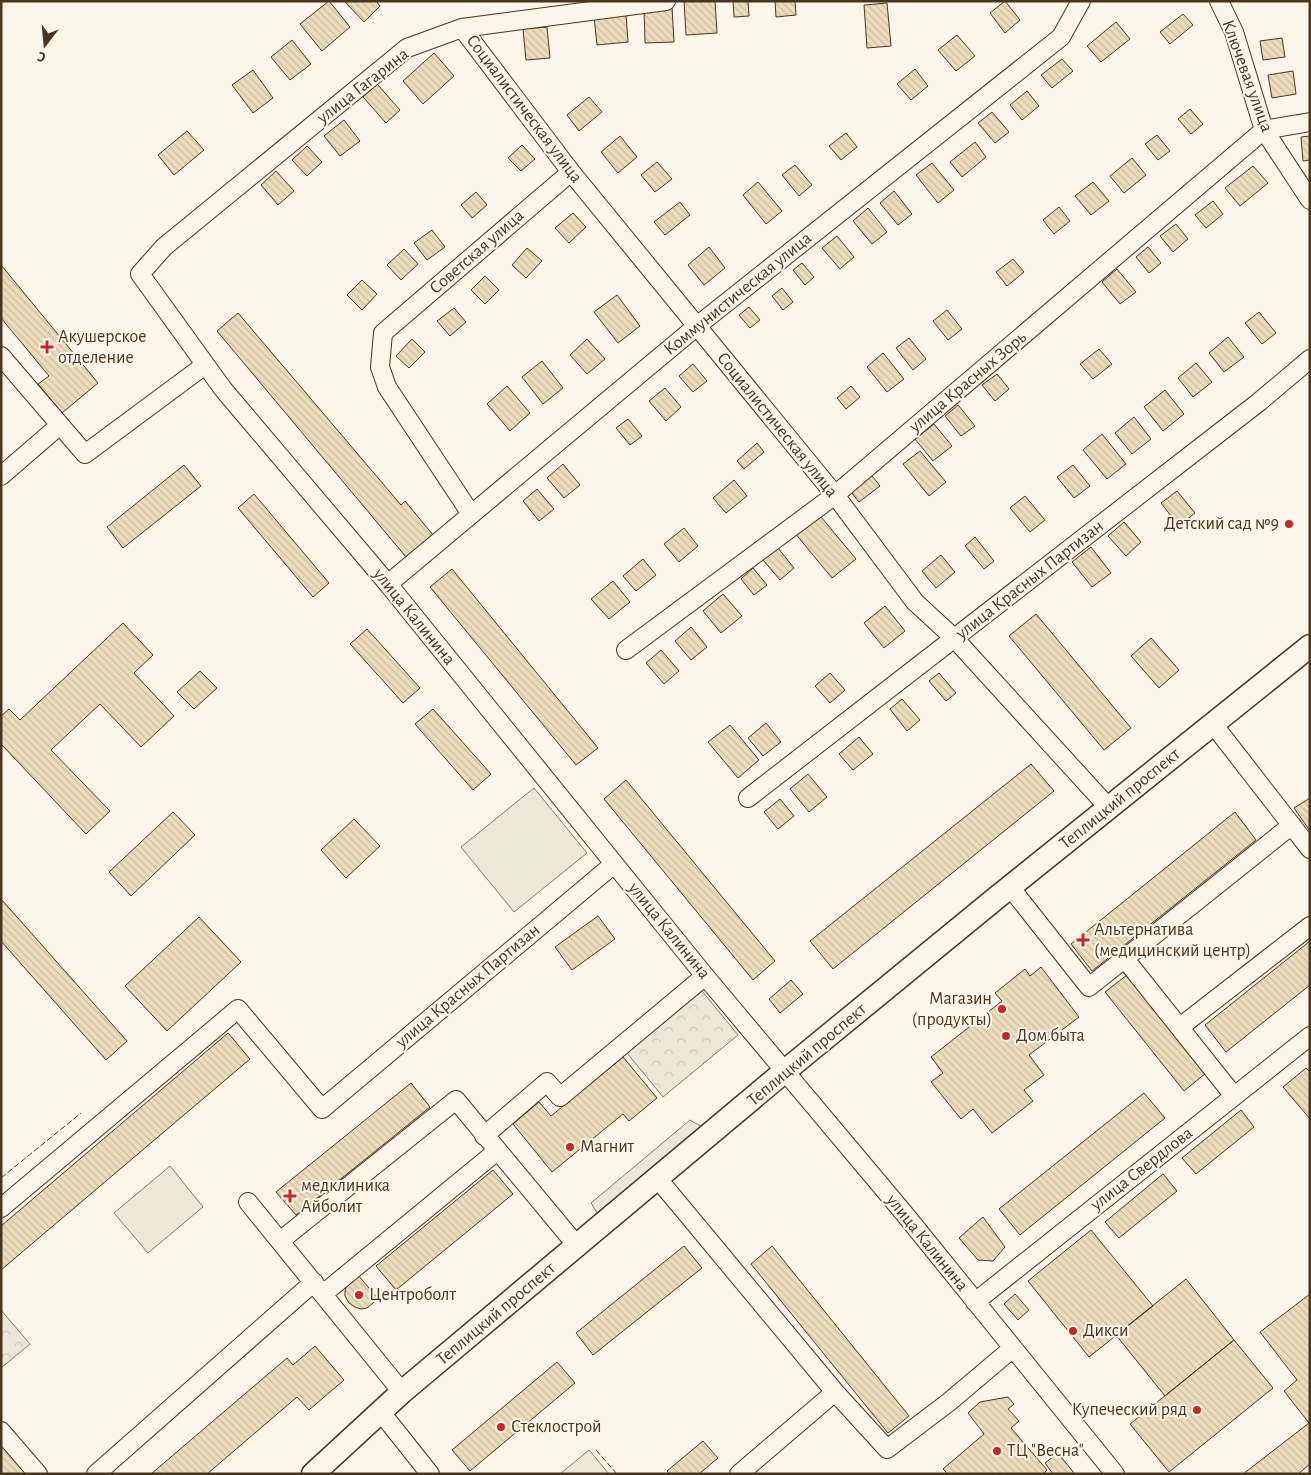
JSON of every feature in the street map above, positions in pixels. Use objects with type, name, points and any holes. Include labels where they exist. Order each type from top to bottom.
[{"type":"main road","name":"Теплицкий проспект","points":[[312,1474],[402,1392],[578,1247],[785,1071],[1310,646]]},
{"type":"street","name":"улица Гагарина","points":[[140,274],[164,247],[407,48],[462,28],[666,1]]},
{"type":"street","name":"Коммунистическая улица","points":[[388,584],[697,326],[1061,37],[1081,1]]},
{"type":"street","name":"Ключевая улица","points":[[1219,1],[1234,32],[1264,130],[1310,200]]},
{"type":"street","name":"Социалистическая улица","points":[[462,28],[570,172],[835,495],[915,602],[954,638],[1109,808]]},
{"type":"street","points":[[1264,130],[1310,122]]},
{"type":"street","name":"улица Красных Зорь","points":[[626,650],[835,495],[1264,130]]},
{"type":"street","name":"Советская улица","points":[[471,514],[387,387],[380,367],[383,333],[570,172]]},
{"type":"street","name":"улица Калинина","points":[[140,274],[223,389],[388,584],[705,976],[903,1212],[1112,1472]]},
{"type":"street","points":[[1,356],[85,454],[205,365]]},
{"type":"street","name":"улица Красных Партизан","points":[[748,798],[1259,402],[1310,359]]},
{"type":"street","points":[[1,476],[60,425]]},
{"type":"street","points":[[1213,724],[1310,849]]},
{"type":"street","points":[[1010,887],[1089,987],[1292,825]]},
{"type":"street","name":"улица Красных Партизан","points":[[1,1208],[238,1008],[322,1109],[614,864]]},
{"type":"street","points":[[1180,1027],[1310,926]]},
{"type":"street","points":[[1125,959],[1234,1096]]},
{"type":"street","points":[[484,1136],[547,1082],[560,1097],[705,976]]},
{"type":"street","name":"улица Свердлова","points":[[975,1302],[1310,1036]]},
{"type":"street","points":[[280,1240],[456,1100],[578,1247]]},
{"type":"street","points":[[96,1474],[319,1288],[497,1151]]},
{"type":"street","points":[[658,1179],[835,1392],[887,1449],[949,1402],[1012,1348]]},
{"type":"street","points":[[248,1202],[402,1392]]},
{"type":"street","points":[[739,1474],[835,1392]]},
{"type":"street","points":[[380,1411],[430,1474]]},
{"type":"street","points":[[1,1431],[38,1474]]},
{"type":"green space","points":[[702,991],[738,1035],[663,1097],[627,1053]]},
{"type":"green space","points":[[170,1166],[203,1207],[148,1253],[114,1213]]},
{"type":"green space","points":[[1,1310],[30,1344],[1,1368]]},
{"type":"shaded area","points":[[534,788],[587,853],[514,912],[461,847]]},
{"type":"shaded area","points":[[690,1120],[704,1128],[599,1216],[591,1203]]},
{"type":"shaded area","points":[[589,1450],[609,1474],[560,1474]]},
{"type":"building","points":[[329,1],[350,27],[322,51],[300,24]]},
{"type":"building","points":[[346,1],[376,1],[380,6],[364,22]]},
{"type":"building","points":[[684,1],[715,1],[717,33],[686,35]]},
{"type":"building","points":[[733,1],[748,1],[749,16],[734,17]]},
{"type":"building","points":[[775,1],[795,1],[796,15],[776,17]]},
{"type":"building","points":[[1005,1],[1020,20],[1005,33],[990,13]]},
{"type":"building","points":[[887,3],[891,46],[867,48],[864,5]]},
{"type":"building","points":[[672,7],[674,42],[645,43],[644,9]]},
{"type":"building","points":[[626,14],[628,42],[597,45],[594,17]]},
{"type":"building","points":[[1183,14],[1193,25],[1170,44],[1160,32]]},
{"type":"building","points":[[1116,22],[1130,39],[1101,62],[1087,46]]},
{"type":"building","points":[[547,27],[550,58],[526,60],[523,29]]},
{"type":"building","points":[[957,35],[975,56],[956,71],[938,50]]},
{"type":"building","points":[[1282,38],[1285,57],[1263,60],[1260,41]]},
{"type":"building","points":[[292,40],[311,64],[290,80],[271,57]]},
{"type":"building","points":[[434,53],[454,76],[423,104],[403,81]]},
{"type":"building","points":[[1062,59],[1073,71],[1052,88],[1041,75]]},
{"type":"building","points":[[915,69],[928,86],[911,100],[897,84]]},
{"type":"building","points":[[253,70],[273,98],[253,113],[232,85]]},
{"type":"building","points":[[1293,71],[1296,94],[1272,98],[1268,75]]},
{"type":"building","points":[[377,84],[400,110],[386,123],[363,97]]},
{"type":"building","points":[[1027,91],[1039,106],[1022,120],[1010,105]]},
{"type":"building","points":[[589,97],[602,112],[579,131],[567,115]]},
{"type":"building","points":[[1190,109],[1203,124],[1191,134],[1178,119]]},
{"type":"building","points":[[992,112],[1009,132],[995,143],[978,123]]},
{"type":"building","points":[[344,120],[360,141],[340,156],[324,136]]},
{"type":"building","points":[[187,131],[204,150],[174,175],[158,155]]},
{"type":"building","points":[[846,133],[857,147],[841,160],[829,146]]},
{"type":"building","points":[[1157,135],[1170,151],[1158,160],[1145,144]]},
{"type":"building","points":[[620,136],[637,157],[618,173],[601,152]]},
{"type":"building","points":[[1310,136],[1310,160],[1303,161],[1301,137]]},
{"type":"building","points":[[975,142],[986,157],[962,177],[950,162]]},
{"type":"building","points":[[522,145],[535,159],[521,171],[508,158]]},
{"type":"building","points":[[307,146],[322,162],[307,176],[292,160]]},
{"type":"building","points":[[1132,158],[1146,175],[1124,193],[1110,176]]},
{"type":"building","points":[[657,162],[672,179],[655,192],[641,175]]},
{"type":"building","points":[[932,163],[954,190],[938,203],[916,175]]},
{"type":"building","points":[[795,165],[812,185],[799,196],[782,175]]},
{"type":"building","points":[[1253,166],[1268,183],[1240,206],[1225,188]]},
{"type":"building","points":[[276,171],[294,191],[278,205],[261,185]]},
{"type":"building","points":[[758,182],[782,211],[766,224],[743,195]]},
{"type":"building","points":[[1093,182],[1109,201],[1091,215],[1075,196]]},
{"type":"building","points":[[894,191],[912,214],[898,225],[880,203]]},
{"type":"building","points":[[476,192],[487,205],[472,218],[461,205]]},
{"type":"building","points":[[1213,201],[1223,214],[1206,228],[1195,215]]},
{"type":"building","points":[[680,202],[690,215],[665,235],[654,222]]},
{"type":"building","points":[[1059,207],[1070,221],[1054,234],[1043,220]]},
{"type":"building","points":[[868,208],[887,232],[872,244],[853,221]]},
{"type":"building","points":[[573,213],[586,227],[569,243],[555,228]]},
{"type":"building","points":[[1176,224],[1188,239],[1173,252],[1160,236]]},
{"type":"building","points":[[432,230],[445,247],[427,260],[414,243]]},
{"type":"building","points":[[837,236],[854,257],[840,269],[822,248]]},
{"type":"building","points":[[709,247],[725,268],[704,285],[688,265]]},
{"type":"building","points":[[1148,247],[1161,263],[1149,273],[1136,257]]},
{"type":"building","points":[[527,248],[542,261],[526,278],[512,265]]},
{"type":"building","points":[[404,249],[418,264],[401,280],[387,265]]},
{"type":"building","points":[[1013,259],[1024,272],[1007,286],[996,272]]},
{"type":"building","points":[[802,263],[814,277],[805,285],[793,270]]},
{"type":"building","name":"Акушерское отделение","points":[[1,265],[98,383],[62,413],[38,384],[49,376],[1,318]]},
{"type":"building","points":[[1117,269],[1136,292],[1120,304],[1102,282]]},
{"type":"building","points":[[485,276],[499,290],[485,304],[471,290]]},
{"type":"building","points":[[362,280],[377,294],[362,310],[347,295]]},
{"type":"building","points":[[782,288],[793,302],[783,310],[772,296]]},
{"type":"building","points":[[617,295],[640,326],[618,343],[594,312]]},
{"type":"building","points":[[749,307],[760,320],[750,328],[739,315]]},
{"type":"building","points":[[454,308],[466,322],[450,336],[437,321]]},
{"type":"building","points":[[947,310],[962,329],[948,340],[933,321]]},
{"type":"building","points":[[1259,312],[1276,333],[1262,344],[1245,323]]},
{"type":"building","points":[[238,313],[401,505],[405,501],[433,535],[406,557],[217,331]]},
{"type":"building","points":[[1228,337],[1244,357],[1224,372],[1209,353]]},
{"type":"building","points":[[909,338],[926,359],[913,370],[896,348]]},
{"type":"building","points":[[412,339],[425,352],[409,368],[396,356]]},
{"type":"building","points":[[587,339],[605,359],[587,374],[570,355]]},
{"type":"building","points":[[1099,349],[1112,364],[1093,379],[1080,364]]},
{"type":"building","points":[[883,353],[904,379],[887,392],[867,367]]},
{"type":"building","points":[[542,361],[563,388],[543,404],[522,377]]},
{"type":"building","points":[[1196,363],[1212,382],[1193,397],[1178,378]]},
{"type":"building","points":[[693,364],[707,381],[693,392],[679,376]]},
{"type":"building","points":[[997,374],[1009,389],[995,401],[982,385]]},
{"type":"building","points":[[507,386],[530,413],[510,431],[487,404]]},
{"type":"building","points":[[851,386],[860,397],[846,409],[837,398]]},
{"type":"building","points":[[665,388],[681,407],[666,421],[649,401]]},
{"type":"building","points":[[1165,390],[1184,414],[1163,431],[1144,407]]},
{"type":"building","points":[[958,405],[975,426],[961,436],[945,416]]},
{"type":"building","points":[[1134,417],[1151,439],[1132,454],[1115,433]]},
{"type":"building","points":[[628,419],[642,436],[630,445],[616,428]]},
{"type":"building","points":[[934,424],[952,446],[933,461],[915,439]]},
{"type":"building","points":[[1102,434],[1126,464],[1107,479],[1083,450]]},
{"type":"building","points":[[757,443],[764,452],[744,469],[737,461]]},
{"type":"building","points":[[920,451],[946,482],[929,496],[903,464]]},
{"type":"building","points":[[563,464],[580,485],[564,498],[547,478]]},
{"type":"building","points":[[184,465],[201,486],[123,548],[107,527]]},
{"type":"building","points":[[1073,465],[1090,486],[1074,498],[1057,477]]},
{"type":"building","points":[[869,472],[880,486],[859,502],[848,488]]},
{"type":"building","points":[[734,480],[747,496],[726,513],[713,498]]},
{"type":"building","points":[[537,489],[554,509],[539,521],[523,501]]},
{"type":"building","points":[[1177,491],[1195,513],[1179,526],[1161,503]]},
{"type":"building","points":[[254,494],[329,583],[313,597],[238,508]]},
{"type":"building","points":[[1025,496],[1045,520],[1030,532],[1010,508]]},
{"type":"building","points":[[817,512],[856,559],[832,578],[794,532]]},
{"type":"building","points":[[1124,522],[1141,542],[1126,556],[1108,536]]},
{"type":"building","points":[[684,528],[698,546],[679,562],[664,544]]},
{"type":"building","points":[[975,537],[994,561],[984,569],[965,546]]},
{"type":"building","points":[[1091,547],[1111,573],[1092,587],[1072,562]]},
{"type":"building","points":[[778,548],[794,568],[780,580],[763,560]]},
{"type":"building","points":[[941,555],[955,572],[936,588],[922,571]]},
{"type":"building","points":[[643,559],[656,575],[636,591],[623,576]]},
{"type":"building","points":[[753,568],[767,585],[754,595],[741,579]]},
{"type":"building","points":[[452,569],[598,748],[576,765],[430,587]]},
{"type":"building","points":[[613,581],[630,602],[609,619],[591,599]]},
{"type":"building","points":[[723,594],[742,616],[721,633],[703,611]]},
{"type":"building","points":[[885,606],[905,631],[884,648],[864,623]]},
{"type":"building","points":[[1036,614],[1131,728],[1104,750],[1009,636]]},
{"type":"building","points":[[123,623],[153,655],[134,673],[174,716],[141,747],[100,704],[51,750],[110,811],[86,834],[1,744],[1,716],[9,709],[20,720]]},
{"type":"building","points":[[691,627],[707,647],[691,660],[675,641]]},
{"type":"building","points":[[367,629],[420,688],[403,703],[350,644]]},
{"type":"building","points":[[1151,638],[1179,670],[1159,688],[1131,656]]},
{"type":"building","points":[[661,650],[679,671],[664,684],[646,663]]},
{"type":"building","points":[[200,671],[217,688],[194,709],[177,692]]},
{"type":"building","points":[[830,673],[845,690],[830,703],[815,686]]},
{"type":"building","points":[[939,673],[956,693],[946,701],[929,681]]},
{"type":"building","points":[[902,699],[920,720],[907,731],[890,709]]},
{"type":"building","points":[[433,709],[491,774],[473,790],[415,724]]},
{"type":"building","points":[[766,723],[781,742],[763,756],[748,738]]},
{"type":"building","points":[[730,725],[759,760],[738,778],[708,742]]},
{"type":"building","points":[[859,737],[873,754],[853,770],[839,754]]},
{"type":"building","points":[[1031,764],[1054,791],[833,969],[810,941]]},
{"type":"building","points":[[808,774],[827,797],[809,812],[790,789]]},
{"type":"building","points":[[626,780],[775,961],[753,980],[604,799]]},
{"type":"building","points":[[1310,798],[1310,831],[1294,808]]},
{"type":"building","points":[[780,799],[794,816],[778,829],[764,812]]},
{"type":"building","points":[[173,812],[195,835],[131,896],[109,872]]},
{"type":"building","points":[[1235,812],[1256,840],[1092,971],[1071,944]]},
{"type":"building","points":[[354,819],[380,846],[346,878],[321,850]]},
{"type":"building","points":[[1,899],[127,1041],[106,1060],[1,941]]},
{"type":"building","points":[[598,916],[615,939],[572,970],[555,947]]},
{"type":"building","points":[[199,917],[241,962],[167,1031],[125,986]]},
{"type":"building","points":[[1310,941],[1310,985],[1226,1052],[1205,1025]]},
{"type":"building","name":"Дом быта","points":[[1041,967],[1079,1017],[1029,1055],[1044,1075],[1024,1090],[1033,1101],[992,1133],[973,1109],[961,1119],[931,1082],[943,1073],[931,1057],[1002,1001],[995,993],[1025,969],[1030,976]]},
{"type":"building","points":[[1127,975],[1206,1073],[1184,1091],[1105,992]]},
{"type":"building","points":[[791,980],[803,994],[780,1013],[769,999]]},
{"type":"building","points":[[228,1033],[250,1059],[1,1270],[1,1226]]},
{"type":"building","points":[[623,1057],[657,1098],[629,1121],[623,1114],[552,1172],[513,1124],[539,1102],[551,1116]]},
{"type":"building","points":[[1306,1068],[1310,1072],[1310,1119],[1283,1087]]},
{"type":"building","points":[[411,1083],[430,1107],[296,1215],[276,1192]]},
{"type":"building","points":[[1144,1093],[1165,1118],[1020,1235],[999,1209]]},
{"type":"building","points":[[1241,1110],[1254,1127],[1196,1174],[1182,1158]]},
{"type":"building","points":[[493,1170],[513,1194],[396,1290],[376,1266]]},
{"type":"building","points":[[1163,1174],[1177,1191],[1119,1238],[1105,1222]]},
{"type":"building","points":[[983,1217],[1005,1247],[993,1261],[978,1260],[959,1238]]},
{"type":"building","points":[[1091,1230],[1153,1306],[1089,1357],[1028,1281]]},
{"type":"building","points":[[684,1246],[702,1268],[593,1355],[576,1333]]},
{"type":"building","points":[[772,1246],[909,1416],[888,1433],[751,1264]]},
{"type":"building","points":[[358,1275],[378,1299],[367,1308],[355,1307],[349,1303],[345,1296],[347,1284]]},
{"type":"building","points":[[1186,1279],[1234,1340],[1165,1396],[1116,1335]]},
{"type":"building","points":[[1015,1294],[1029,1310],[1018,1320],[1004,1304]]},
{"type":"building","points":[[1310,1294],[1310,1464],[1298,1474],[1243,1474],[1309,1423],[1284,1391],[1297,1380],[1260,1332]]},
{"type":"building","name":"Купеческий ряд","points":[[1234,1340],[1273,1388],[1169,1472],[1130,1424]]},
{"type":"building","points":[[315,1346],[344,1380],[309,1410],[297,1397],[207,1474],[151,1474],[287,1358],[293,1365]]},
{"type":"building","name":"Стеклострой","points":[[557,1362],[575,1383],[470,1471],[452,1450]]},
{"type":"building","name":"ТЦ \"Весна\"","points":[[1008,1397],[1014,1404],[1008,1409],[1019,1421],[1011,1428],[1047,1470],[1043,1474],[948,1474],[943,1469],[984,1434],[968,1413],[980,1402]]},
{"type":"building","points":[[703,1441],[718,1458],[699,1474],[670,1474],[667,1471]]},
{"type":"building","points":[[1,1444],[27,1474],[1,1474]]},
{"type":"building","points":[[1058,1453],[1073,1474],[1053,1474],[1045,1463]]},
{"type":"fence","points":[[1,1178],[81,1113]]},
{"type":"fence","points":[[596,1450],[617,1474]]},
{"type":"place","name":"Акушерское отделение","points":[[47,347]]},
{"type":"place","name":"Детский сад №9","points":[[1289,524]]},
{"type":"place","name":"Альтернатива (медицинский центр)","points":[[1083,940]]},
{"type":"place","name":"Магазин (продукты)","points":[[1002,1009]]},
{"type":"place","name":"Дом быта","points":[[1006,1036]]},
{"type":"place","name":"Магнит","points":[[570,1147]]},
{"type":"place","name":"медклиника Айболит","points":[[290,1196]]},
{"type":"place","name":"Центроболт","points":[[359,1295]]},
{"type":"place","name":"Дикси","points":[[1073,1331]]},
{"type":"place","name":"Купеческий ряд","points":[[1197,1410]]},
{"type":"place","name":"Стеклострой","points":[[501,1427]]},
{"type":"place","name":"ТЦ \"Весна\"","points":[[997,1451]]}]
